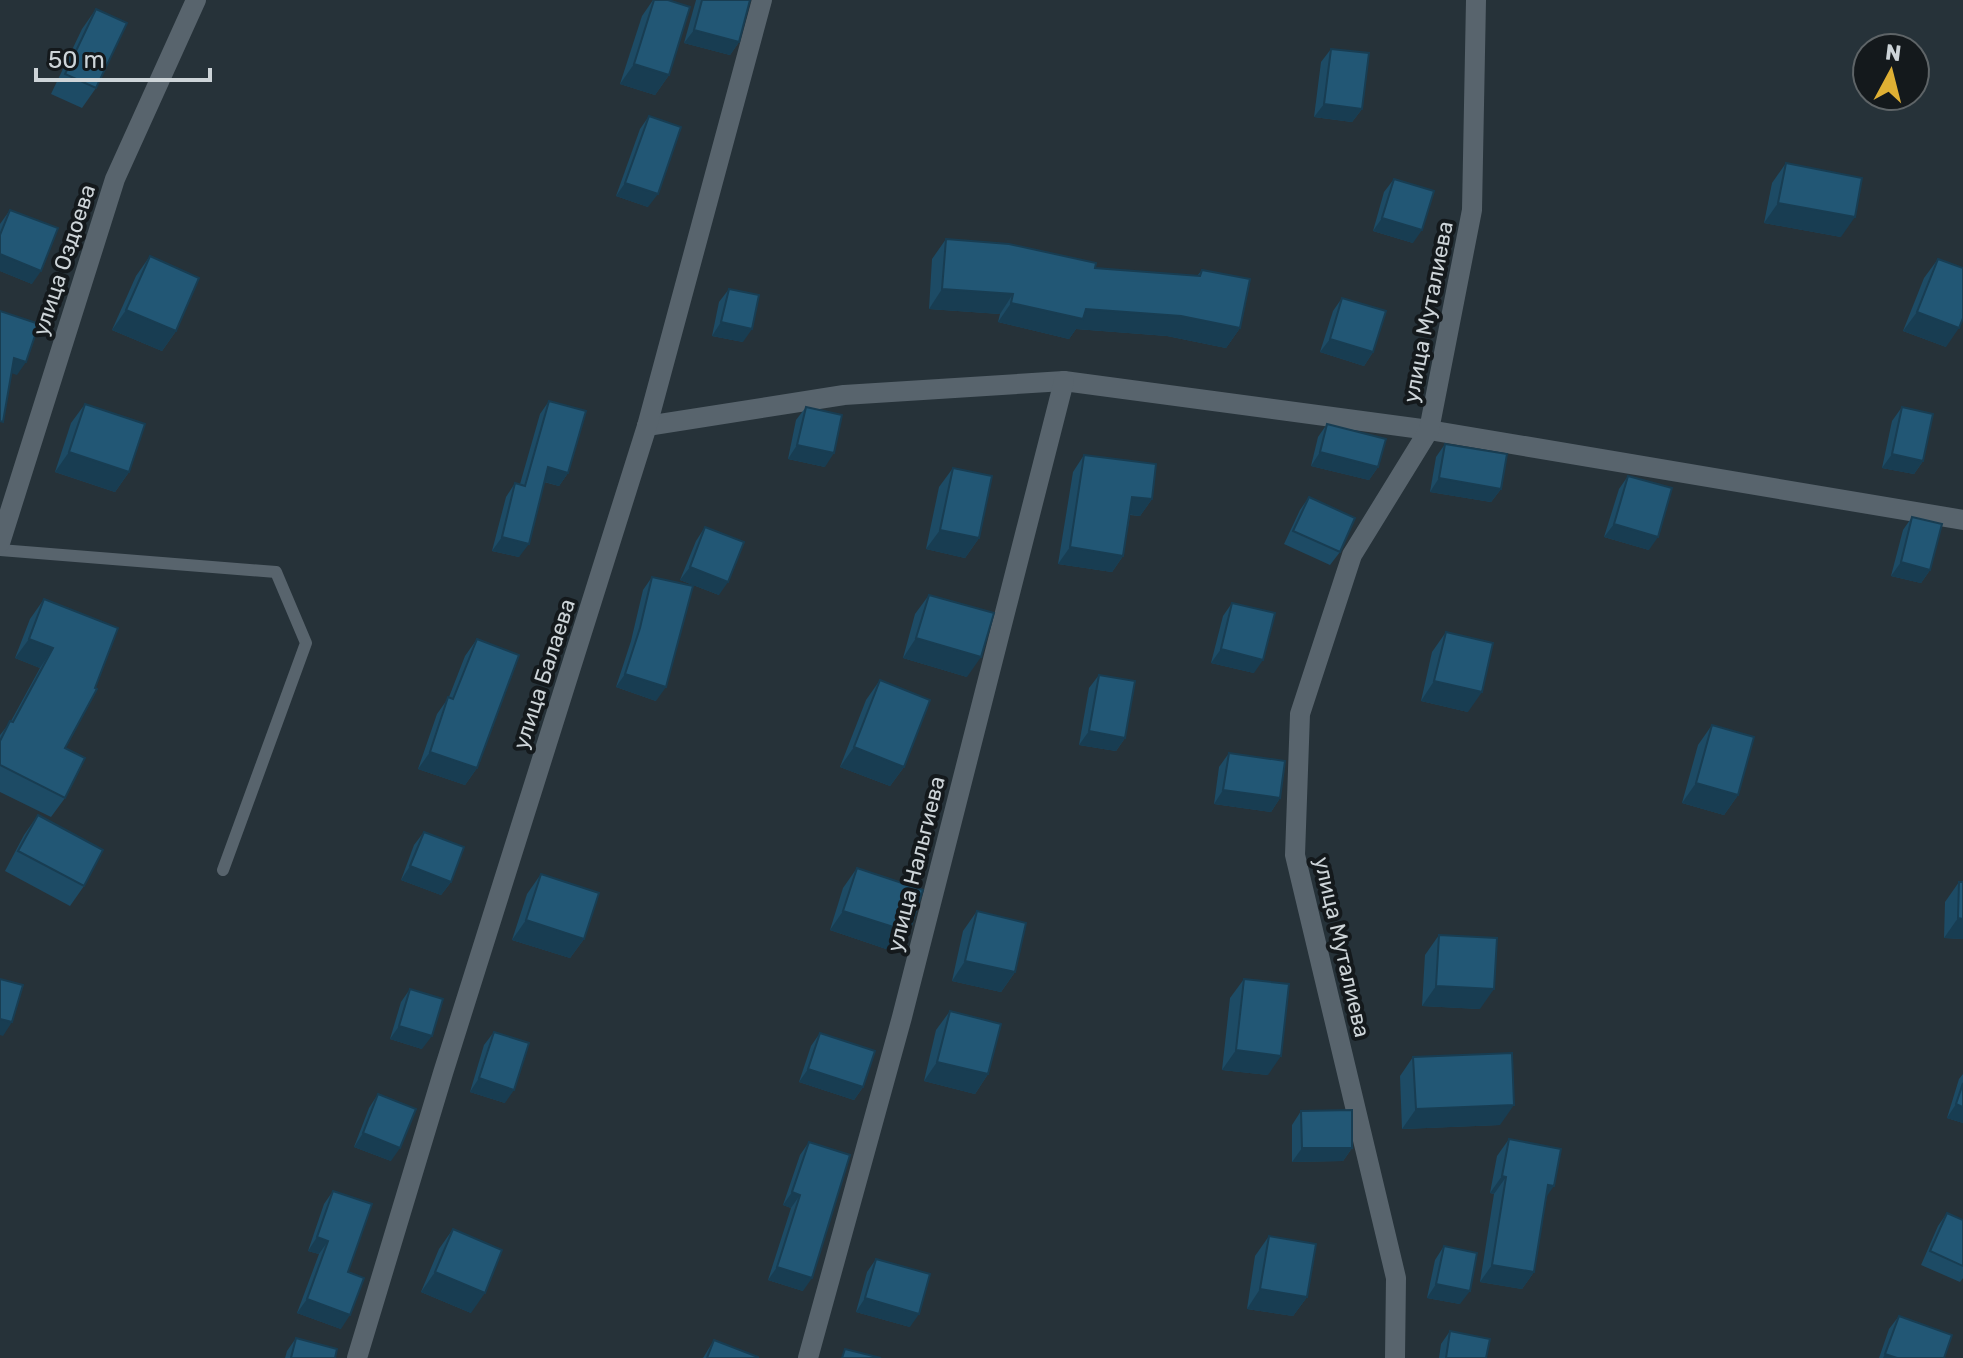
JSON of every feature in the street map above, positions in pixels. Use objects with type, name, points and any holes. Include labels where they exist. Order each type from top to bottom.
[{"type":"street","name":"улица Оздоева","points":[[0,543],[115,179],[196,0]]},
{"type":"street","name":"улица Балаева","points":[[357,1358],[452,1043],[647,426],[762,0]]},
{"type":"street","name":"улица Муталиева","points":[[1395,1358],[1396,1278],[1295,855],[1300,714],[1352,555],[1429,430],[1472,210],[1476,0]]},
{"type":"street","points":[[647,426],[844,395],[1064,381],[1429,430],[1963,520]]},
{"type":"street","name":"улица Нальгиева","points":[[808,1358],[902,1017],[1064,381]]},
{"type":"lane","points":[[0,550],[276,572],[306,643],[223,870]]},
{"type":"building","points":[[654,0],[668,0],[690,7],[669,75],[634,64]]},
{"type":"building","points":[[702,0],[750,0],[739,42],[694,30]]},
{"type":"building","points":[[96,9],[127,23],[96,88],[65,74]]},
{"type":"building","points":[[1331,49],[1369,53],[1362,109],[1324,104]]},
{"type":"building","points":[[649,116],[681,127],[658,194],[625,183]]},
{"type":"building","points":[[1786,163],[1862,178],[1855,217],[1778,203]]},
{"type":"building","points":[[1394,179],[1434,191],[1422,230],[1382,218]]},
{"type":"building","points":[[10,210],[58,228],[41,271],[0,254],[0,235]]},
{"type":"building","points":[[946,239],[1009,244],[1096,263],[1095,268],[1200,276],[1202,270],[1250,279],[1240,328],[1181,316],[1086,309],[1083,319],[1011,303],[1013,294],[942,289]]},
{"type":"building","points":[[150,256],[199,278],[176,331],[126,310]]},
{"type":"building","points":[[1938,259],[1963,268],[1963,318],[1959,328],[1917,312]]},
{"type":"building","points":[[729,289],[759,295],[752,329],[721,322]]},
{"type":"building","points":[[1342,298],[1386,311],[1373,352],[1330,339]]},
{"type":"building","points":[[0,311],[39,324],[26,362],[14,358],[3,422],[0,421]]},
{"type":"building","points":[[549,401],[586,411],[568,473],[548,467],[529,544],[502,537],[515,483],[525,486]]},
{"type":"building","points":[[85,404],[145,424],[129,472],[69,452]]},
{"type":"building","points":[[806,407],[842,415],[834,453],[797,445]]},
{"type":"building","points":[[1902,407],[1933,414],[1923,461],[1892,454]]},
{"type":"building","points":[[1327,424],[1386,439],[1378,467],[1320,452]]},
{"type":"building","points":[[1445,444],[1507,454],[1501,489],[1439,478]]},
{"type":"building","points":[[1084,455],[1156,464],[1152,499],[1132,497],[1123,556],[1070,547]]},
{"type":"building","points":[[953,468],[992,476],[979,538],[940,530]]},
{"type":"building","points":[[1628,476],[1672,488],[1658,537],[1614,524]]},
{"type":"building","points":[[1309,497],[1355,518],[1340,552],[1293,531]]},
{"type":"building","points":[[1912,517],[1942,524],[1930,570],[1901,562]]},
{"type":"building","points":[[705,527],[744,542],[728,582],[690,567]]},
{"type":"building","points":[[652,577],[693,586],[666,687],[625,674]]},
{"type":"building","points":[[929,595],[994,613],[981,657],[916,638]]},
{"type":"building","points":[[44,599],[118,628],[97,689],[65,748],[85,758],[65,798],[0,765],[0,741],[53,648],[29,639]]},
{"type":"building","points":[[1232,603],[1275,613],[1263,660],[1221,649]]},
{"type":"building","points":[[1446,632],[1493,643],[1482,692],[1434,681]]},
{"type":"building","points":[[477,639],[519,655],[477,768],[430,752],[448,697],[453,699]]},
{"type":"building","points":[[1099,675],[1135,681],[1125,738],[1089,731]]},
{"type":"building","points":[[880,680],[930,700],[904,767],[854,747]]},
{"type":"building","points":[[1712,725],[1754,737],[1738,795],[1696,783]]},
{"type":"building","points":[[1229,753],[1285,761],[1280,798],[1223,790]]},
{"type":"building","points":[[38,815],[103,850],[84,886],[18,851]]},
{"type":"building","points":[[424,832],[464,847],[451,882],[410,866]]},
{"type":"building","points":[[857,868],[923,890],[909,932],[843,911]]},
{"type":"building","points":[[541,874],[599,893],[584,939],[526,920]]},
{"type":"building","points":[[1959,882],[1963,882],[1963,919],[1958,918]]},
{"type":"building","points":[[977,911],[1026,923],[1015,972],[965,961]]},
{"type":"building","points":[[1439,935],[1497,938],[1494,989],[1436,986]]},
{"type":"building","points":[[0,979],[23,985],[12,1022],[0,1019]]},
{"type":"building","points":[[1244,979],[1289,984],[1281,1056],[1236,1050]]},
{"type":"building","points":[[410,989],[443,999],[432,1036],[399,1026]]},
{"type":"building","points":[[950,1011],[1001,1024],[988,1074],[937,1062]]},
{"type":"building","points":[[494,1032],[529,1043],[514,1090],[479,1078]]},
{"type":"building","points":[[820,1033],[875,1051],[863,1087],[808,1069]]},
{"type":"building","points":[[1512,1053],[1514,1105],[1416,1109],[1413,1057]]},
{"type":"building","points":[[1963,1083],[1963,1107],[1956,1104]]},
{"type":"building","points":[[378,1094],[416,1109],[400,1148],[363,1133]]},
{"type":"building","points":[[1352,1110],[1352,1148],[1302,1148],[1301,1111]]},
{"type":"building","points":[[1509,1139],[1561,1149],[1554,1186],[1548,1185],[1534,1272],[1492,1265]]},
{"type":"building","points":[[809,1142],[850,1155],[812,1278],[777,1267],[800,1195],[792,1192]]},
{"type":"building","points":[[333,1191],[372,1204],[348,1272],[364,1278],[350,1315],[307,1299],[328,1241],[317,1237]]},
{"type":"building","points":[[1947,1213],[1963,1220],[1963,1266],[1930,1251]]},
{"type":"building","points":[[453,1229],[502,1250],[485,1293],[435,1272]]},
{"type":"building","points":[[1269,1236],[1316,1244],[1307,1297],[1260,1289]]},
{"type":"building","points":[[1444,1246],[1477,1253],[1470,1291],[1436,1284]]},
{"type":"building","points":[[876,1259],[930,1274],[919,1314],[865,1298]]},
{"type":"building","points":[[1899,1316],[1952,1335],[1944,1358],[1897,1358],[1885,1354]]},
{"type":"building","points":[[1450,1331],[1490,1339],[1486,1358],[1446,1358]]},
{"type":"building","points":[[296,1338],[337,1349],[335,1358],[291,1358]]},
{"type":"building","points":[[714,1340],[758,1357],[758,1358],[707,1358]]},
{"type":"building","points":[[845,1349],[881,1358],[842,1358]]}]
